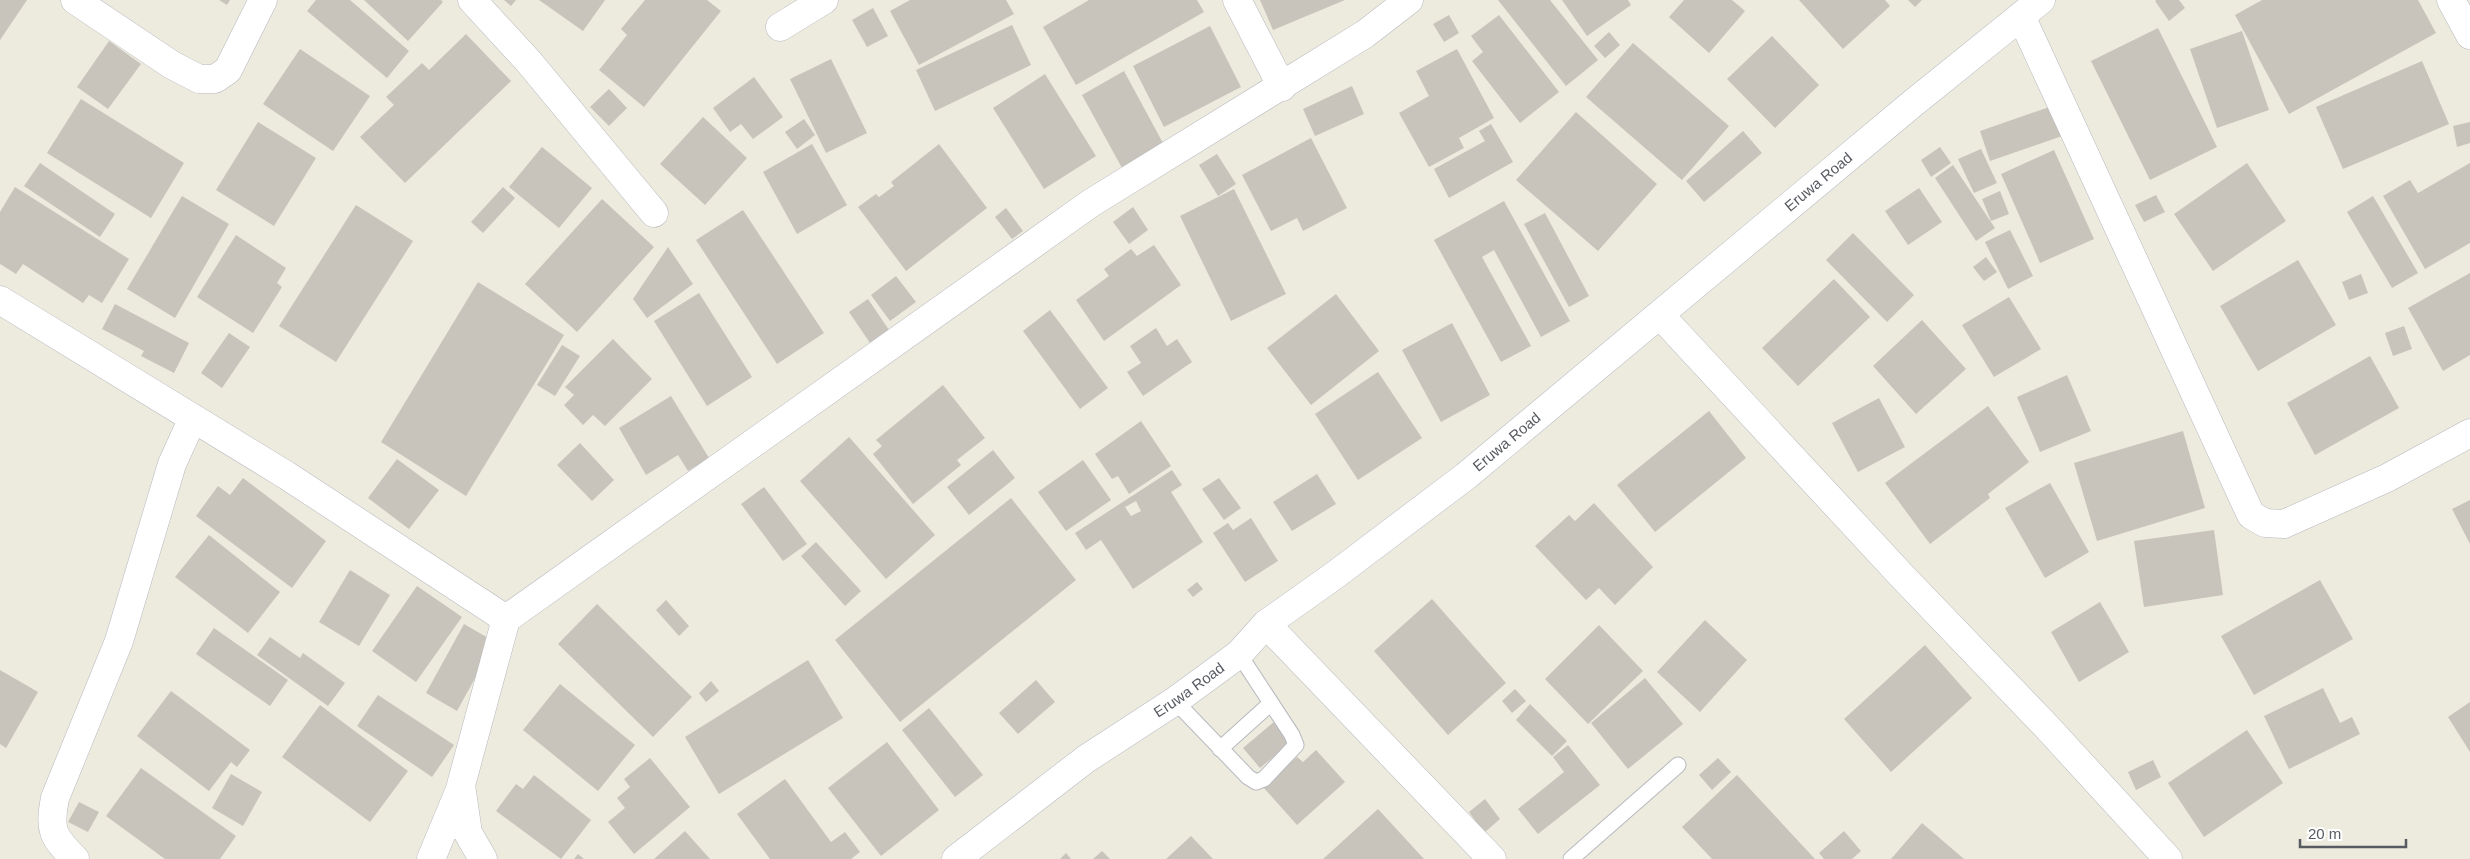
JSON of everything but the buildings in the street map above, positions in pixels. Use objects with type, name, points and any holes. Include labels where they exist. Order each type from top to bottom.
[{"type":"street","points":[[75,0],[172,66],[199,79],[215,80],[228,70],[263,0]]},
{"type":"street","points":[[472,0],[528,62],[654,213]]},
{"type":"street","points":[[780,27],[824,0]]},
{"type":"street","points":[[1237,0],[1282,87]]},
{"type":"street","points":[[431,859],[462,785],[506,620],[1091,203],[1282,87],[1365,34],[1409,0]]},
{"type":"street","points":[[2451,0],[2470,35]]},
{"type":"street","points":[[2031,8],[2252,515],[2265,524],[2284,524],[2388,478],[2470,433]]},
{"type":"street","name":"Eruwa Road","points":[[956,859],[1086,758],[1174,700],[1238,654],[1266,624],[1335,575],[1466,476],[1912,104],[2031,8]]},
{"type":"street","points":[[0,300],[294,481],[506,620]]},
{"type":"street","points":[[1660,315],[1901,575],[2047,726],[2168,859]]},
{"type":"street","points":[[75,859],[58,842],[53,832],[51,820],[55,798],[119,642],[172,464],[193,418]]},
{"type":"street","points":[[1266,624],[1492,859]]},
{"type":"street","points":[[462,785],[468,833],[482,859]]},
{"type":"lane","points":[[1174,700],[1248,778],[1256,782],[1264,779],[1296,746],[1292,734],[1238,654]]},
{"type":"lane","points":[[1220,748],[1271,703]]},
{"type":"lane","points":[[1571,859],[1678,765]]}]
